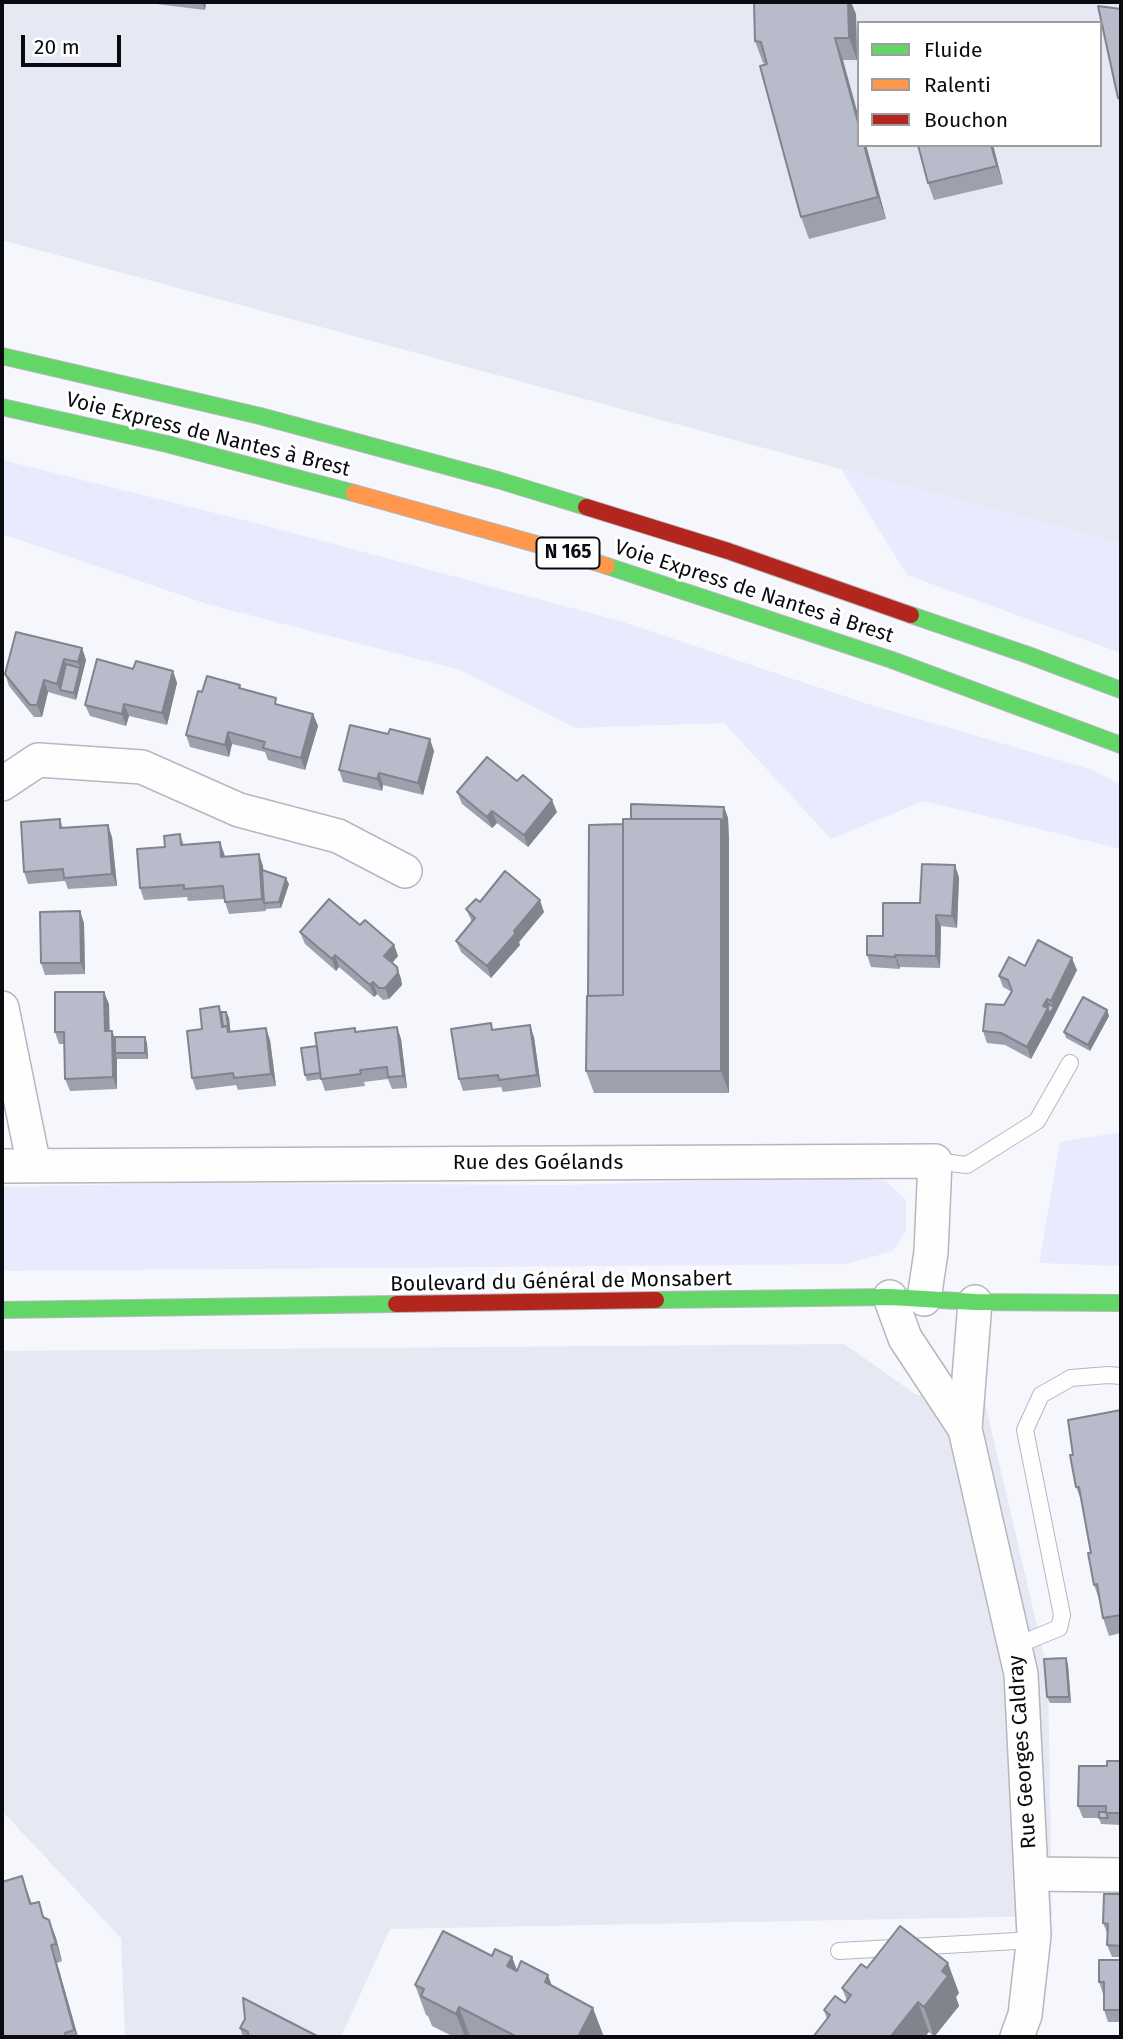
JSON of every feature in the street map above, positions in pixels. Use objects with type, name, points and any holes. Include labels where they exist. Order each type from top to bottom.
[{"type":"main road","name":"Voie Express de Nantes à Brest","points":[[2,356],[260,416],[524,488],[741,555],[1121,690]]},
{"type":"main road","name":"Voie Express de Nantes à Brest","points":[[2,407],[167,444],[280,473],[554,549],[892,660],[1121,745]]},
{"type":"main road","name":"Boulevard du Général de Monsabert","points":[[2,1310],[890,1297],[975,1302],[1121,1303]]},
{"type":"street","points":[[2,784],[38,760],[142,767],[239,810],[338,836],[405,871]]},
{"type":"street","points":[[2,1008],[18,1166]]},
{"type":"street","points":[[924,1299],[931,1252],[935,1161]]},
{"type":"street","name":"Rue des Goélands","points":[[18,1166],[935,1161]]},
{"type":"street","name":"Rue Georges Caldray","points":[[890,1297],[905,1338],[965,1429]]},
{"type":"street","name":"Rue Georges Caldray","points":[[975,1302],[965,1429],[1021,1674],[1034,1940],[1025,2015],[1017,2037]]},
{"type":"street","points":[[1031,1874],[1121,1875]]},
{"type":"lane","points":[[935,1161],[967,1165],[1037,1121],[1070,1063]]},
{"type":"lane","points":[[1015,1646],[1059,1628],[1062,1615],[1025,1430],[1041,1395],[1071,1378],[1121,1376]]},
{"type":"lane","points":[[839,1951],[1034,1940]]},
{"type":"shaded area","points":[[2,2],[1121,2],[1121,543],[2,240]]},
{"type":"shaded area","points":[[2,460],[263,525],[620,621],[871,705],[1093,770],[1121,785],[1121,849],[924,801],[831,839],[724,723],[575,728],[460,670],[207,604],[2,534]]},
{"type":"shaded area","points":[[841,469],[1121,543],[1121,653],[907,575]]},
{"type":"shaded area","points":[[1121,1132],[1121,1266],[1039,1263],[1060,1142]]},
{"type":"shaded area","points":[[850,1177],[886,1181],[906,1200],[906,1231],[893,1251],[847,1264],[2,1271],[2,1187],[177,1183],[563,1185]]},
{"type":"shaded area","points":[[844,1344],[917,1395],[983,1394],[1048,1673],[1052,1916],[390,1929],[341,2037],[125,2037],[121,1938],[2,1811],[2,1351]]},
{"type":"building","points":[[754,2],[848,2],[849,38],[835,38],[857,119],[857,147],[865,147],[878,197],[801,217],[760,66],[767,64],[761,42],[755,41]]},
{"type":"building","points":[[1098,6],[1121,9],[1121,97],[1118,98],[1102,21]]},
{"type":"building","points":[[919,147],[992,147],[997,166],[928,183]]},
{"type":"building","points":[[16,632],[82,648],[78,662],[64,659],[57,684],[44,680],[37,705],[30,705],[5,674]]},
{"type":"building","points":[[97,659],[133,669],[136,661],[173,671],[162,713],[124,704],[122,714],[85,705]]},
{"type":"building","points":[[66,664],[80,668],[74,693],[60,690]]},
{"type":"building","points":[[207,676],[276,698],[275,704],[313,714],[301,758],[263,748],[265,742],[228,732],[225,745],[186,735],[198,691],[202,692]]},
{"type":"building","points":[[350,725],[388,734],[390,729],[430,739],[418,783],[379,773],[377,779],[339,770]]},
{"type":"building","points":[[487,757],[517,781],[523,775],[552,800],[524,835],[492,811],[487,817],[457,792]]},
{"type":"building","points":[[631,804],[724,807],[723,827],[721,819],[631,819]]},
{"type":"building","points":[[60,819],[60,828],[108,825],[112,874],[64,878],[63,869],[24,872],[21,822]]},
{"type":"building","points":[[623,819],[721,819],[721,1071],[586,1071],[587,996],[623,995]]},
{"type":"building","points":[[623,824],[623,995],[588,996],[589,825]]},
{"type":"building","points":[[180,834],[181,845],[220,842],[221,857],[259,854],[262,899],[225,902],[223,886],[140,888],[137,849],[165,847],[164,836]]},
{"type":"building","points":[[922,864],[955,865],[952,916],[936,915],[936,956],[867,955],[867,936],[883,936],[883,903],[920,903]]},
{"type":"building","points":[[262,870],[286,878],[279,902],[264,903]]},
{"type":"building","points":[[505,871],[540,900],[487,966],[456,941],[475,918],[466,909],[476,899],[480,902]]},
{"type":"building","points":[[329,899],[360,925],[365,920],[394,945],[384,956],[397,967],[398,973],[385,988],[379,988],[373,982],[370,985],[335,955],[332,959],[300,932]]},
{"type":"building","points":[[80,911],[81,963],[41,963],[40,912]]},
{"type":"building","points":[[1038,940],[1072,958],[1051,1001],[1047,999],[1043,1006],[1048,1008],[1027,1047],[1001,1033],[983,1031],[986,1004],[1004,1005],[1012,991],[1008,980],[999,976],[1009,957],[1025,966]]},
{"type":"building","points":[[55,992],[104,992],[105,1031],[112,1031],[113,1077],[65,1079],[64,1032],[55,1032]]},
{"type":"building","points":[[1083,997],[1107,1010],[1088,1045],[1064,1032]]},
{"type":"building","points":[[1049,1004],[1054,1007],[1050,1014],[1047,1008]]},
{"type":"building","points":[[219,1006],[222,1027],[227,1026],[228,1032],[266,1028],[271,1074],[234,1078],[233,1073],[192,1078],[187,1031],[202,1029],[200,1009]]},
{"type":"building","points":[[221,1012],[226,1012],[229,1032],[227,1026],[223,1026]]},
{"type":"building","points":[[491,1023],[492,1030],[530,1025],[537,1075],[499,1080],[498,1075],[459,1079],[451,1029]]},
{"type":"building","points":[[397,1027],[403,1076],[388,1077],[387,1067],[360,1070],[361,1074],[321,1079],[315,1033]]},
{"type":"building","points":[[115,1037],[145,1037],[145,1053],[115,1053]]},
{"type":"building","points":[[317,1046],[320,1073],[305,1075],[301,1048]]},
{"type":"building","points":[[1121,1410],[1121,1615],[1103,1618],[1088,1553],[1091,1553],[1079,1487],[1076,1487],[1070,1455],[1073,1455],[1068,1420]]},
{"type":"building","points":[[1066,1658],[1069,1697],[1047,1697],[1044,1659]]},
{"type":"building","points":[[1107,1761],[1121,1761],[1121,1813],[1106,1813],[1106,1806],[1078,1806],[1079,1766],[1107,1766]]},
{"type":"building","points":[[1099,1812],[1106,1812],[1108,1818],[1099,1818]]},
{"type":"building","points":[[22,1876],[30,1904],[39,1902],[43,1917],[49,1920],[56,1944],[51,1945],[74,2030],[65,2033],[66,2037],[2,2037],[2,1882]]},
{"type":"building","points":[[1104,1894],[1121,1894],[1121,1946],[1107,1945],[1108,1924],[1103,1923]]},
{"type":"building","points":[[900,1926],[948,1963],[942,1971],[948,1976],[924,2007],[918,2002],[890,2037],[813,2037],[830,2015],[824,2010],[835,1996],[845,2003],[851,1995],[842,1988],[861,1964],[867,1968]]},
{"type":"building","points":[[443,1931],[492,1956],[495,1949],[512,1957],[507,1966],[517,1971],[521,1961],[548,1975],[545,1982],[593,2008],[578,2037],[517,2037],[459,2007],[456,2014],[421,1996],[424,1989],[415,1985]]},
{"type":"building","points":[[1099,1960],[1121,1960],[1121,2010],[1104,2010],[1104,1982],[1099,1982]]},
{"type":"building","points":[[243,1998],[319,2037],[249,2037],[248,2032],[240,2028],[245,2019]]},
{"type":"traffic: fast","points":[[2,356],[260,416],[498,480],[586,507]]},
{"type":"traffic: fast","points":[[2,407],[167,444],[354,493]]},
{"type":"traffic: fast","points":[[607,566],[892,660],[1121,745]]},
{"type":"traffic: fast","points":[[911,615],[1121,690]]},
{"type":"traffic: fast","points":[[656,1300],[890,1297],[975,1302],[1121,1303]]},
{"type":"traffic: fast","points":[[2,1310],[396,1304]]},
{"type":"traffic: slow","points":[[354,493],[607,566]]},
{"type":"traffic: jam","points":[[586,507],[728,551],[911,615]]},
{"type":"traffic: jam","points":[[396,1304],[656,1300]]}]
